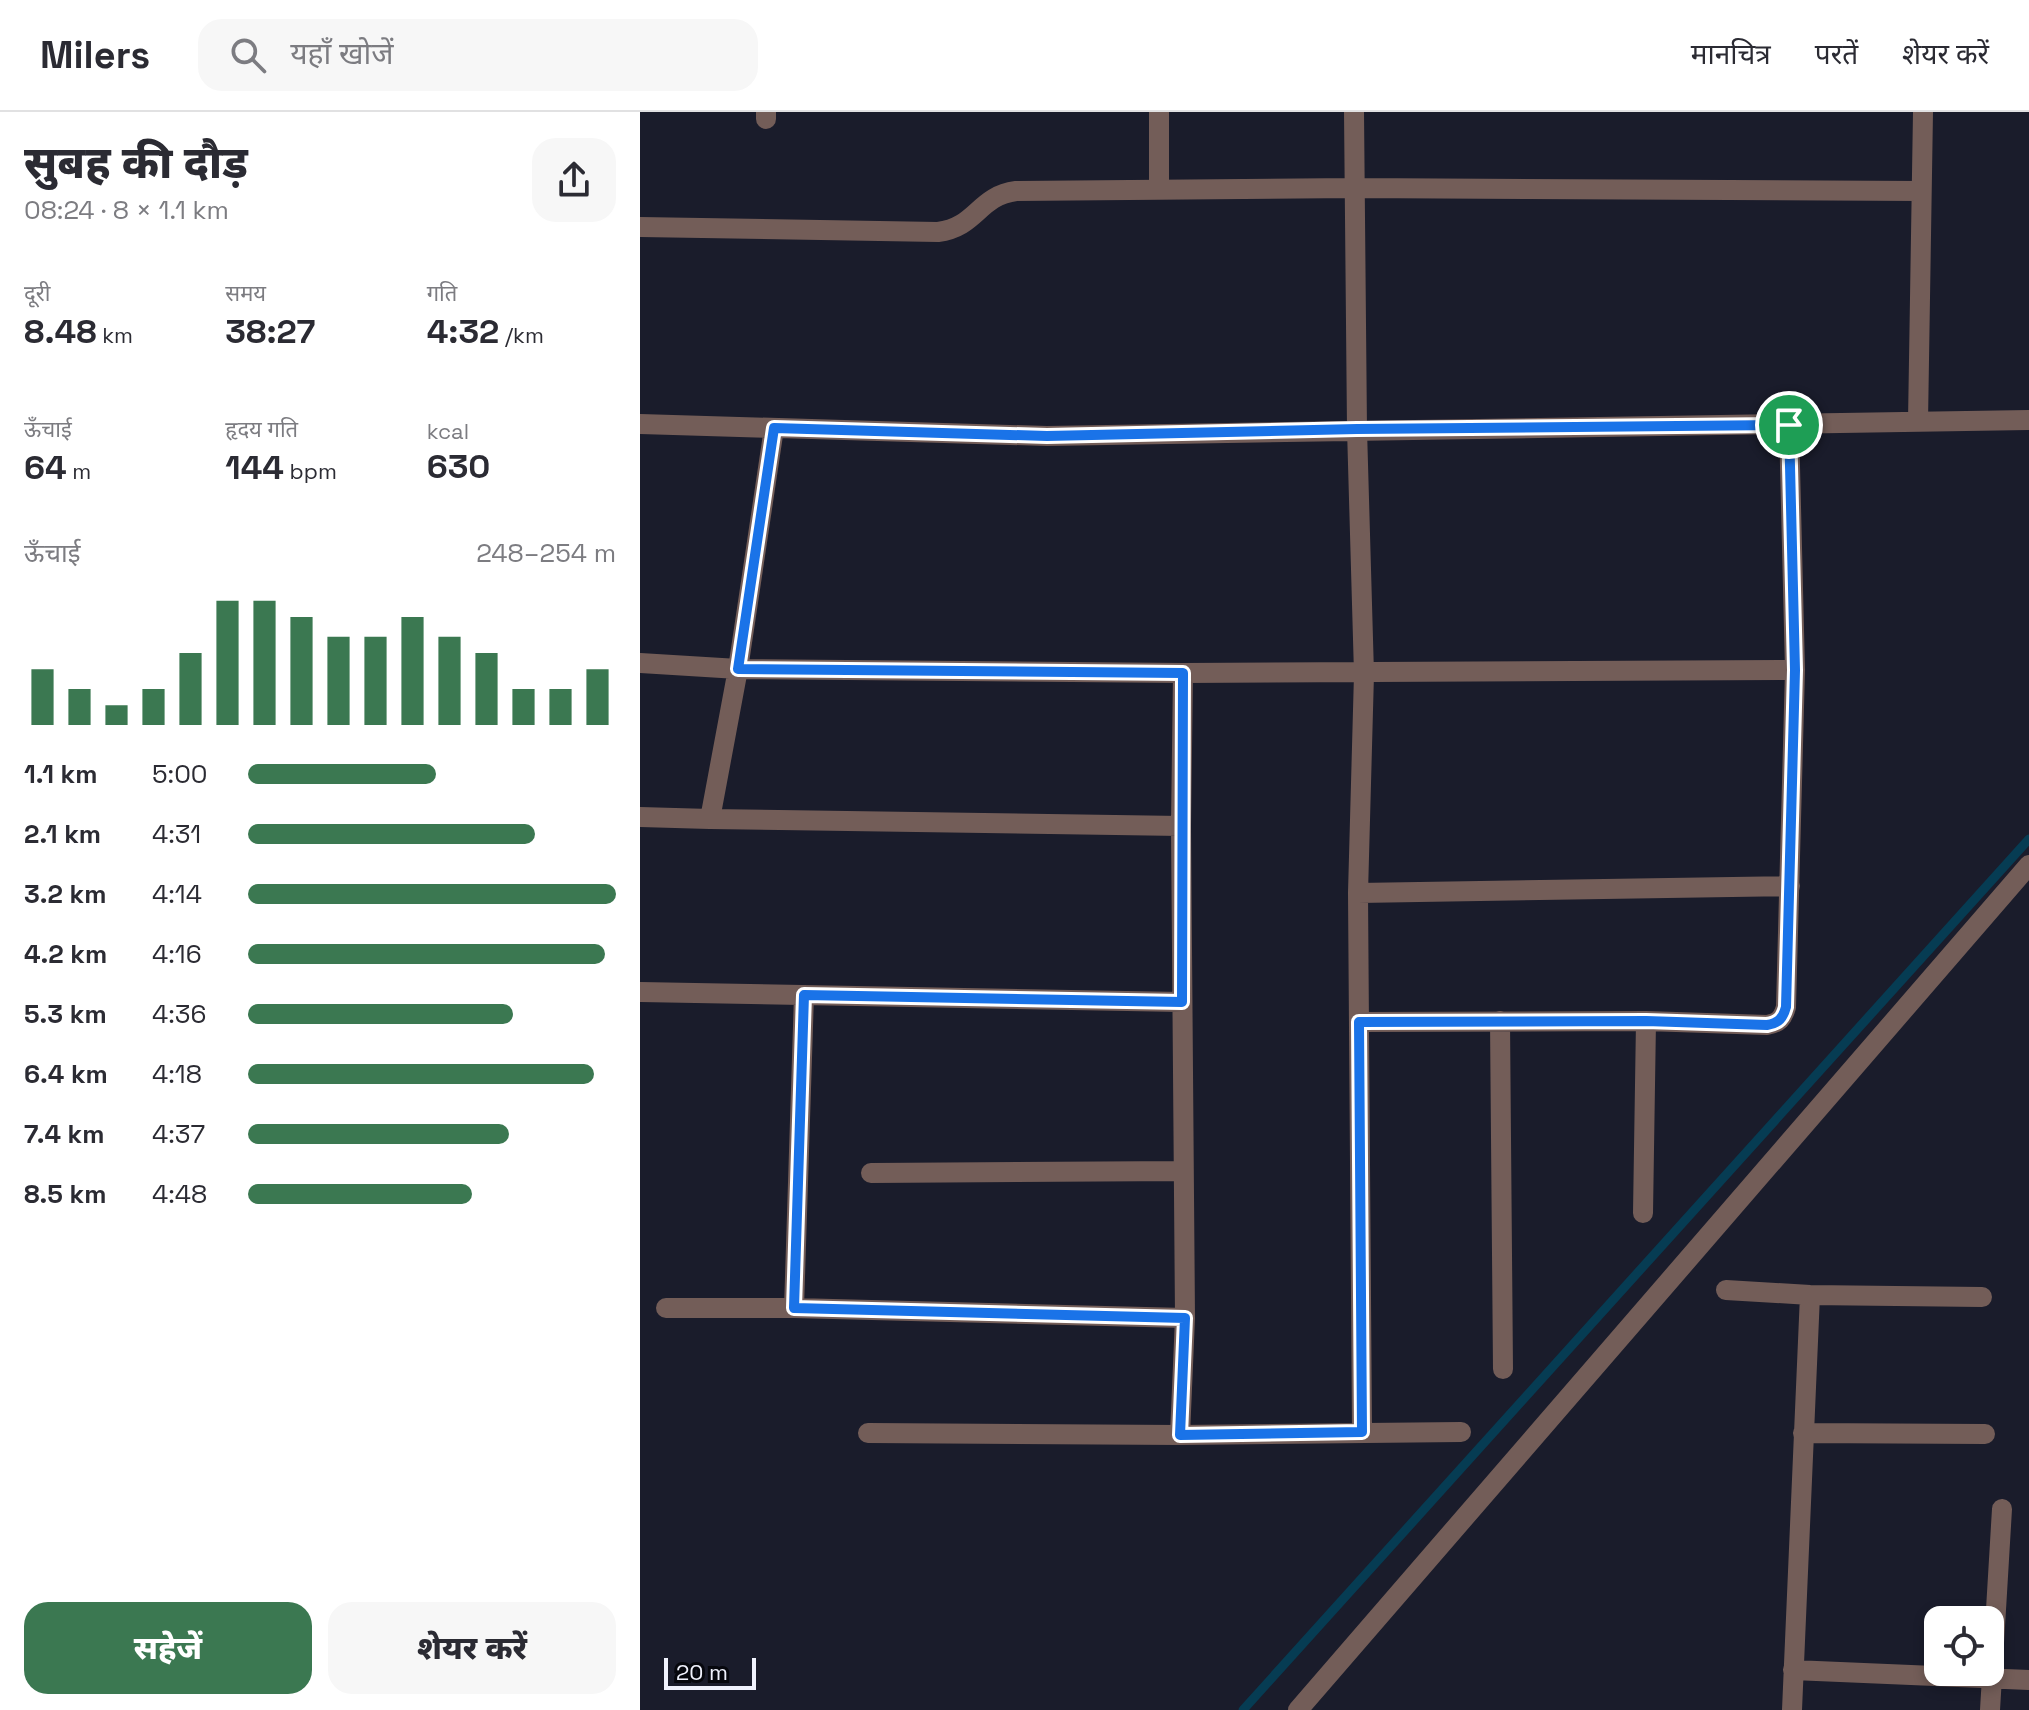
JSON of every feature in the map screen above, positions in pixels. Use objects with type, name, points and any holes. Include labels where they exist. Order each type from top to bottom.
[{"type":"street","points":[[1159,112],[1159,189]]},
{"type":"street","points":[[1354,112],[1357,429],[1364,674],[1358,893],[1362,1432]]},
{"type":"street","points":[[1918,422],[1923,112]]},
{"type":"street","points":[[640,227],[938,232],[955,230],[1001,193],[1354,188],[1921,191]]},
{"type":"street","points":[[640,424],[1047,436],[2029,420]]},
{"type":"street","points":[[1359,1022],[1776,1023],[1783,1016],[1786,1007],[1795,670],[1789,425]]},
{"type":"street","points":[[710,819],[738,669],[774,428]]},
{"type":"street","points":[[640,663],[738,669],[1183,673],[1795,670]]},
{"type":"street","points":[[1180,1435],[1185,1318],[1181,826],[1183,673]]},
{"type":"street","points":[[640,817],[1181,826]]},
{"type":"street","points":[[1298,1710],[2029,865]]},
{"type":"street","points":[[1358,893],[1790,886]]},
{"type":"street","points":[[640,992],[1182,1002]]},
{"type":"street","points":[[794,1308],[804,995]]},
{"type":"street","points":[[1500,1021],[1503,1369]]},
{"type":"street","points":[[1643,1213],[1646,1021]]},
{"type":"street","points":[[871,1173],[1183,1171]]},
{"type":"street","points":[[1726,1290],[1810,1295],[1982,1297]]},
{"type":"street","points":[[1792,1710],[1810,1295]]},
{"type":"street","points":[[666,1308],[794,1308],[1185,1318]]},
{"type":"street","points":[[868,1433],[1180,1435],[1461,1432]]},
{"type":"street","points":[[1803,1433],[1985,1434]]},
{"type":"street","points":[[1996,1606],[2002,1509]]},
{"type":"street","points":[[1793,1670],[1924,1676]]},
{"type":"street","points":[[2004,1679],[2029,1680]]},
{"type":"street","points":[[1990,1710],[1991,1686]]},
{"type":"waterway","points":[[1243,1710],[2029,839]]},
{"type":"route","points":[[1789,425],[1795,670],[1786,1007],[1783,1016],[1776,1023],[1767,1025],[1646,1021],[1359,1022],[1362,1432],[1180,1435],[1185,1318],[794,1308],[804,995],[1182,1002],[1183,673],[738,669],[774,428],[1047,436],[1357,429],[1789,425]]}]
